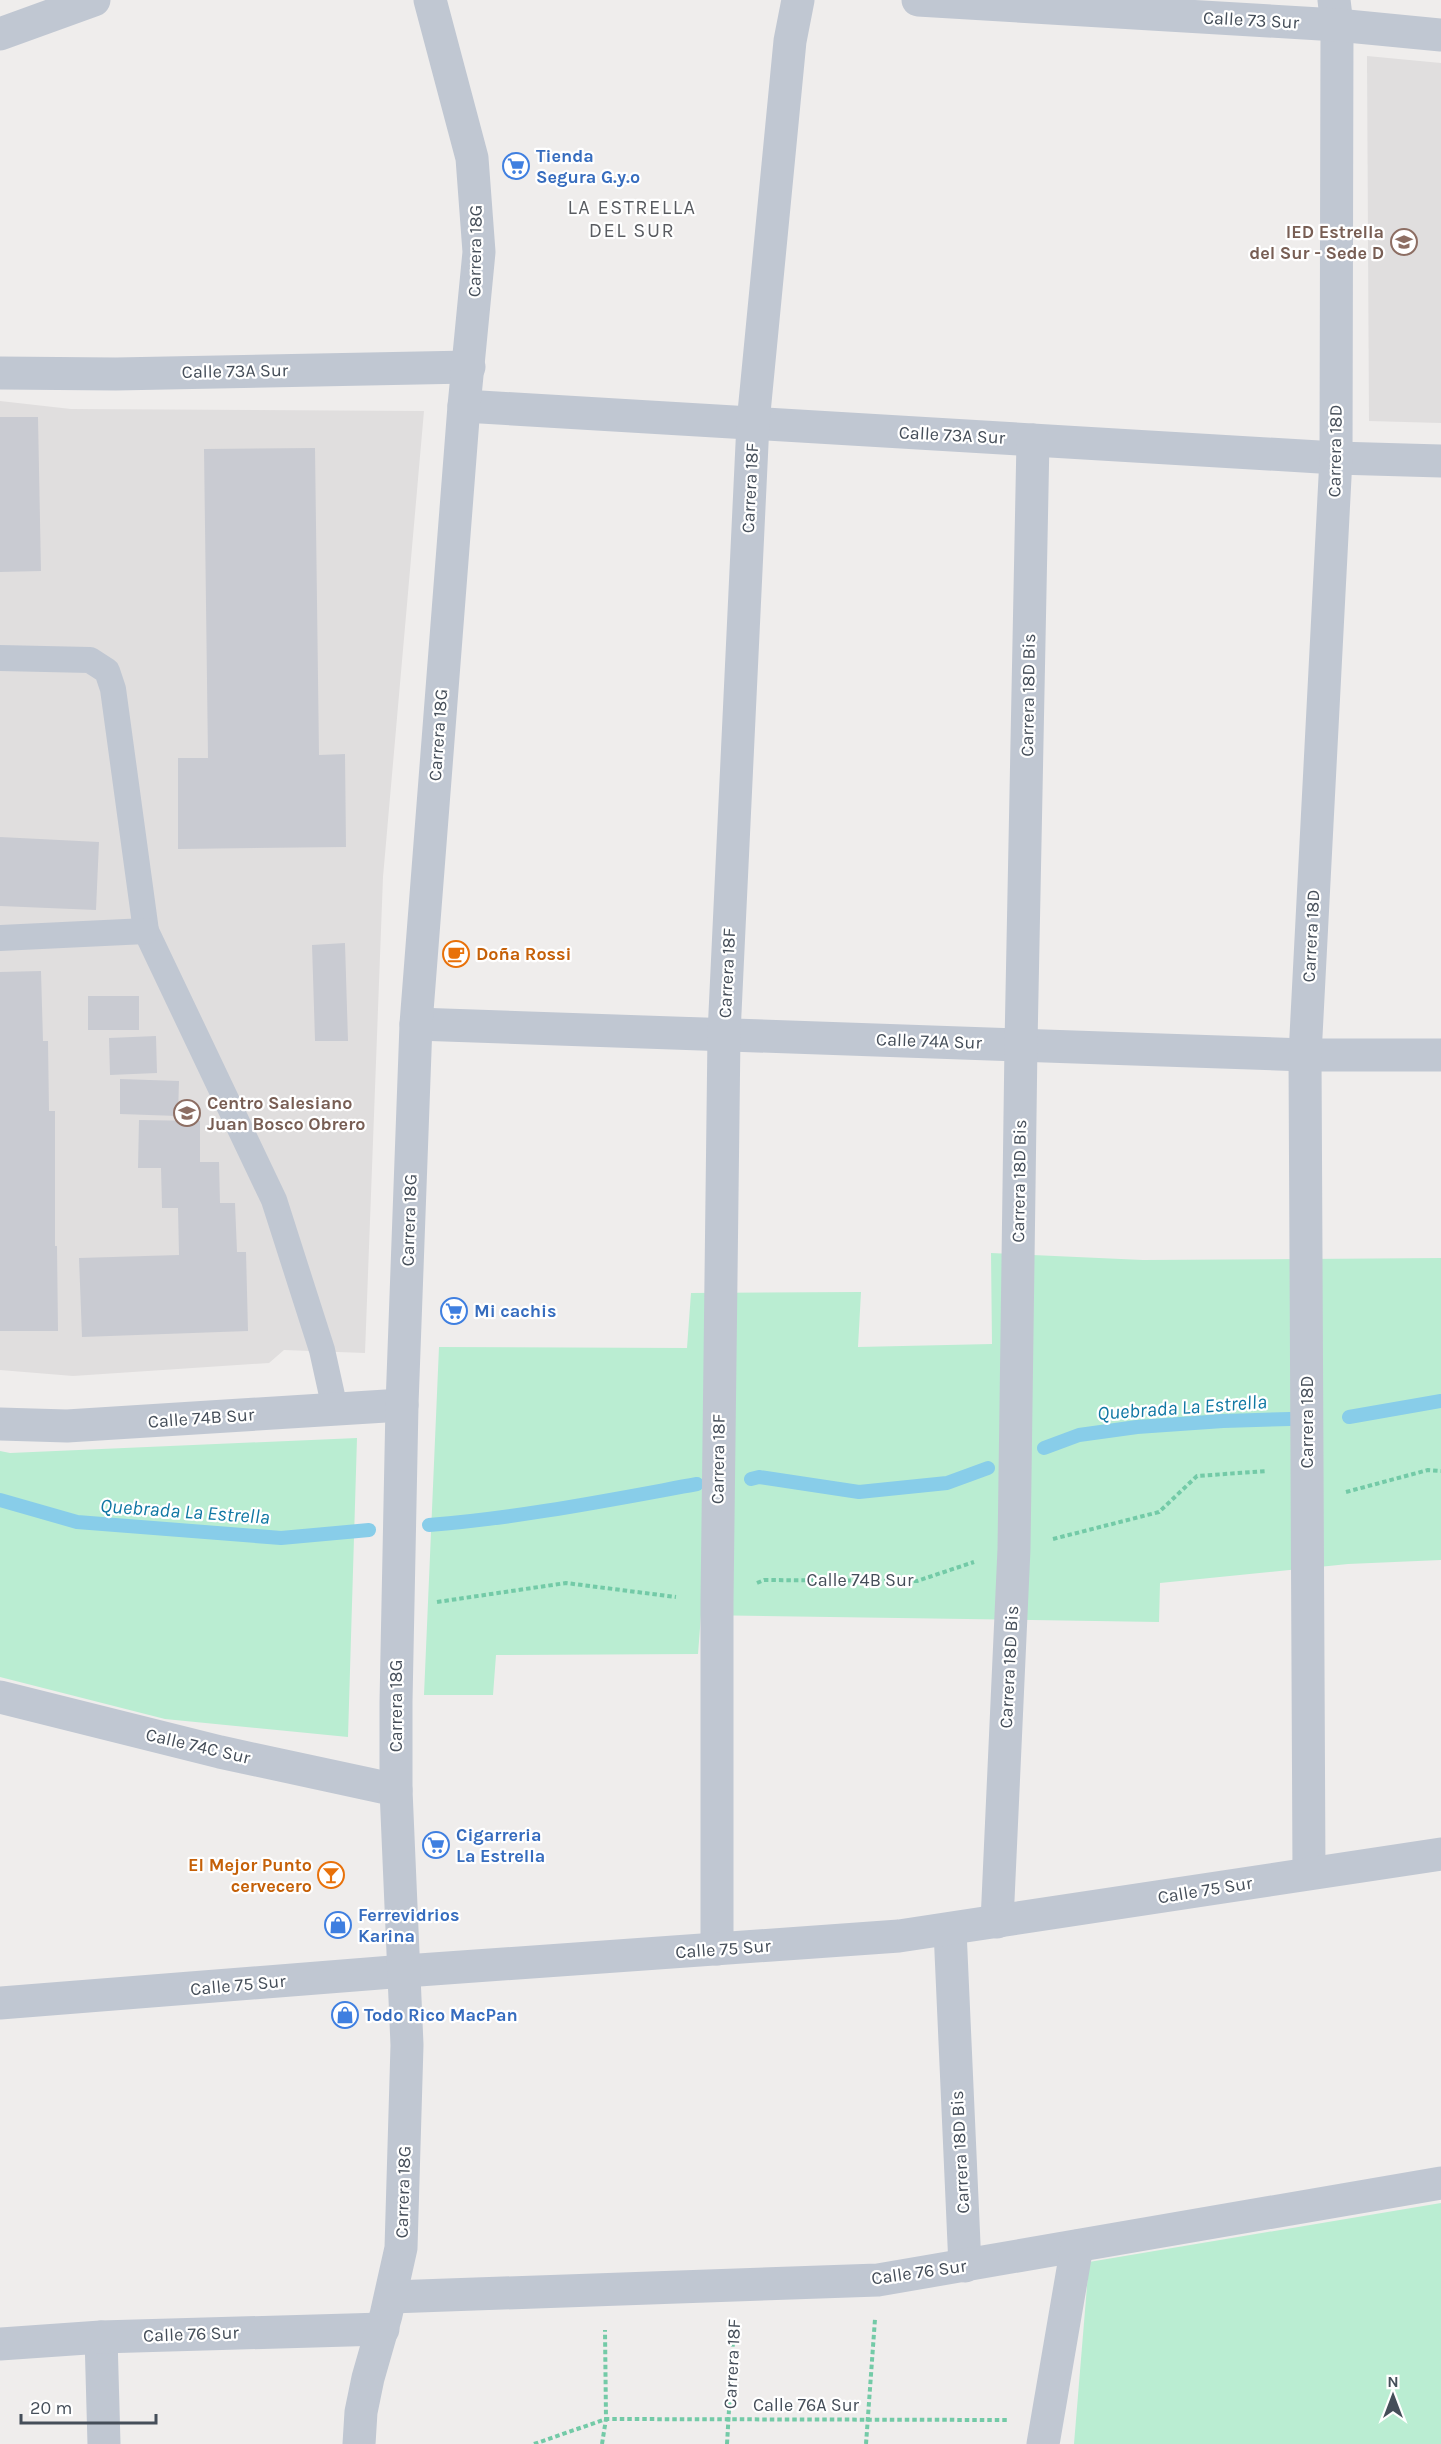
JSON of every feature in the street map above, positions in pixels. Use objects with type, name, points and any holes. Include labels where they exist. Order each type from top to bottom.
[{"type":"street","points":[[0,34],[94,0]]},
{"type":"street","name":"Carrera 18G","points":[[359,2444],[361,2412],[368,2378],[391,2297],[401,2236],[406,2100],[405,1971],[396,1790],[398,1608],[402,1405],[416,1024],[464,406],[479,252],[472,158],[430,0]]},
{"type":"street","name":"Carrera 18F","points":[[717,1949],[717,1602],[724,1034],[753,423],[790,41],[798,0]]},
{"type":"street","name":"Calle 73 Sur","points":[[918,0],[1336,13],[1441,35]]},
{"type":"street","name":"Carrera 18D","points":[[1309,1873],[1305,1055],[1336,458],[1336,13]]},
{"type":"street","name":"Calle 73A Sur","points":[[0,373],[105,374],[469,367]]},
{"type":"street","name":"Calle 73A Sur","points":[[464,406],[1336,458],[1441,461]]},
{"type":"street","name":"Carrera 18D Bis","points":[[997,1922],[1014,1549],[1033,440]]},
{"type":"street","name":"Calle 74A Sur","points":[[416,1024],[1305,1055],[1441,1055]]},
{"type":"street","name":"Calle 74B Sur","points":[[0,1424],[67,1426],[402,1405]]},
{"type":"street","name":"Calle 74C Sur","points":[[0,1697],[220,1752],[396,1790]]},
{"type":"street","name":"Calle 75 Sur","points":[[0,2003],[950,1930],[1441,1854]]},
{"type":"street","name":"Carrera 18D Bis","points":[[950,1930],[965,2266]]},
{"type":"street","name":"Calle 76 Sur","points":[[391,2297],[878,2280],[1441,2183]]},
{"type":"street","points":[[1045,2432],[1077,2246]]},
{"type":"street","name":"Calle 76 Sur","points":[[0,2344],[101,2337],[383,2329]]},
{"type":"street","points":[[101,2337],[104,2444]]},
{"type":"lane","points":[[0,658],[90,660],[107,671],[113,689],[146,932],[274,1200],[322,1350],[335,1409]]},
{"type":"lane","points":[[0,938],[146,932]]},
{"type":"path","name":"Calle 74B Sur","points":[[717,1602],[764,1580],[917,1581],[1014,1549],[1159,1512],[1197,1476],[1307,1468]]},
{"type":"path","points":[[1308,1503],[1428,1470],[1441,1471]]},
{"type":"path","points":[[398,1608],[566,1583],[717,1602]]},
{"type":"path","points":[[866,2444],[878,2280]]},
{"type":"path","name":"Carrera 18F","points":[[727,2444],[737,2285]]},
{"type":"path","points":[[602,2444],[606,2419],[605,2290]]},
{"type":"path","name":"Calle 76A Sur","points":[[534,2444],[606,2419],[868,2418],[1045,2432]]},
{"type":"shaded area","name":"IED Estrella del Sur - Sede D","points":[[1367,56],[1441,63],[1441,423],[1369,421]]},
{"type":"shaded area","name":"Centro Salesiano Juan Bosco Obrero","points":[[0,401],[71,409],[424,411],[383,877],[365,1353],[284,1350],[269,1363],[73,1376],[0,1370]]},
{"type":"green space","points":[[991,1253],[1143,1260],[1441,1258],[1441,1560],[1348,1564],[1160,1583],[1159,1622],[701,1615],[698,1654],[496,1655],[493,1695],[424,1695],[439,1347],[687,1348],[691,1293],[861,1292],[858,1347],[992,1344]]},
{"type":"green space","points":[[357,1438],[348,1737],[165,1719],[0,1677],[0,1451],[10,1453]]},
{"type":"green space","points":[[1441,2203],[1441,2444],[1074,2444],[1089,2262]]},
{"type":"building","points":[[0,417],[38,417],[41,571],[0,572]]},
{"type":"building","points":[[315,448],[319,755],[345,754],[346,847],[178,849],[178,758],[208,758],[204,449]]},
{"type":"building","points":[[0,837],[99,842],[96,910],[0,906]]},
{"type":"building","points":[[345,943],[348,1041],[315,1041],[312,945]]},
{"type":"building","points":[[41,971],[43,1041],[48,1041],[49,1111],[55,1111],[55,1246],[57,1246],[58,1331],[0,1331],[0,972]]},
{"type":"building","points":[[88,996],[139,996],[139,1030],[88,1030]]},
{"type":"building","points":[[156,1036],[157,1073],[110,1075],[109,1038]]},
{"type":"building","points":[[120,1079],[179,1081],[178,1116],[120,1114]]},
{"type":"building","points":[[139,1120],[200,1121],[200,1162],[219,1162],[220,1203],[235,1203],[237,1252],[246,1252],[248,1331],[82,1337],[79,1258],[179,1255],[178,1208],[162,1208],[161,1168],[138,1168]]},
{"type":"waterway","name":"Quebrada La Estrella","points":[[1349,1417],[1441,1401]]},
{"type":"waterway","name":"Quebrada La Estrella","points":[[1044,1448],[1079,1435],[1137,1427],[1290,1419]]},
{"type":"waterway","name":"Quebrada La Estrella","points":[[751,1479],[759,1477],[859,1492],[947,1483],[988,1468]]},
{"type":"waterway","name":"Quebrada La Estrella","points":[[429,1525],[530,1513],[697,1484]]},
{"type":"waterway","name":"Quebrada La Estrella","points":[[0,1500],[77,1522],[281,1538],[369,1530]]},
{"type":"place","name":"Tienda Segura G.y.o","points":[[516,166]]},
{"type":"place","name":"IED Estrella del Sur - Sede D","points":[[1404,242]]},
{"type":"place","name":"Doña Rossi","points":[[456,954]]},
{"type":"place","name":"Centro Salesiano Juan Bosco Obrero","points":[[187,1113]]},
{"type":"place","name":"Mi cachis","points":[[454,1311]]},
{"type":"place","name":"Cigarreria La Estrella","points":[[436,1845]]},
{"type":"place","name":"El Mejor Punto cervecero","points":[[331,1875]]},
{"type":"place","name":"Ferrevidrios Karina","points":[[338,1925]]},
{"type":"place","name":"Todo Rico MacPan","points":[[345,2015]]},
{"type":"district","name":"LA ESTRELLA DEL SUR","points":[[632,218]]}]
